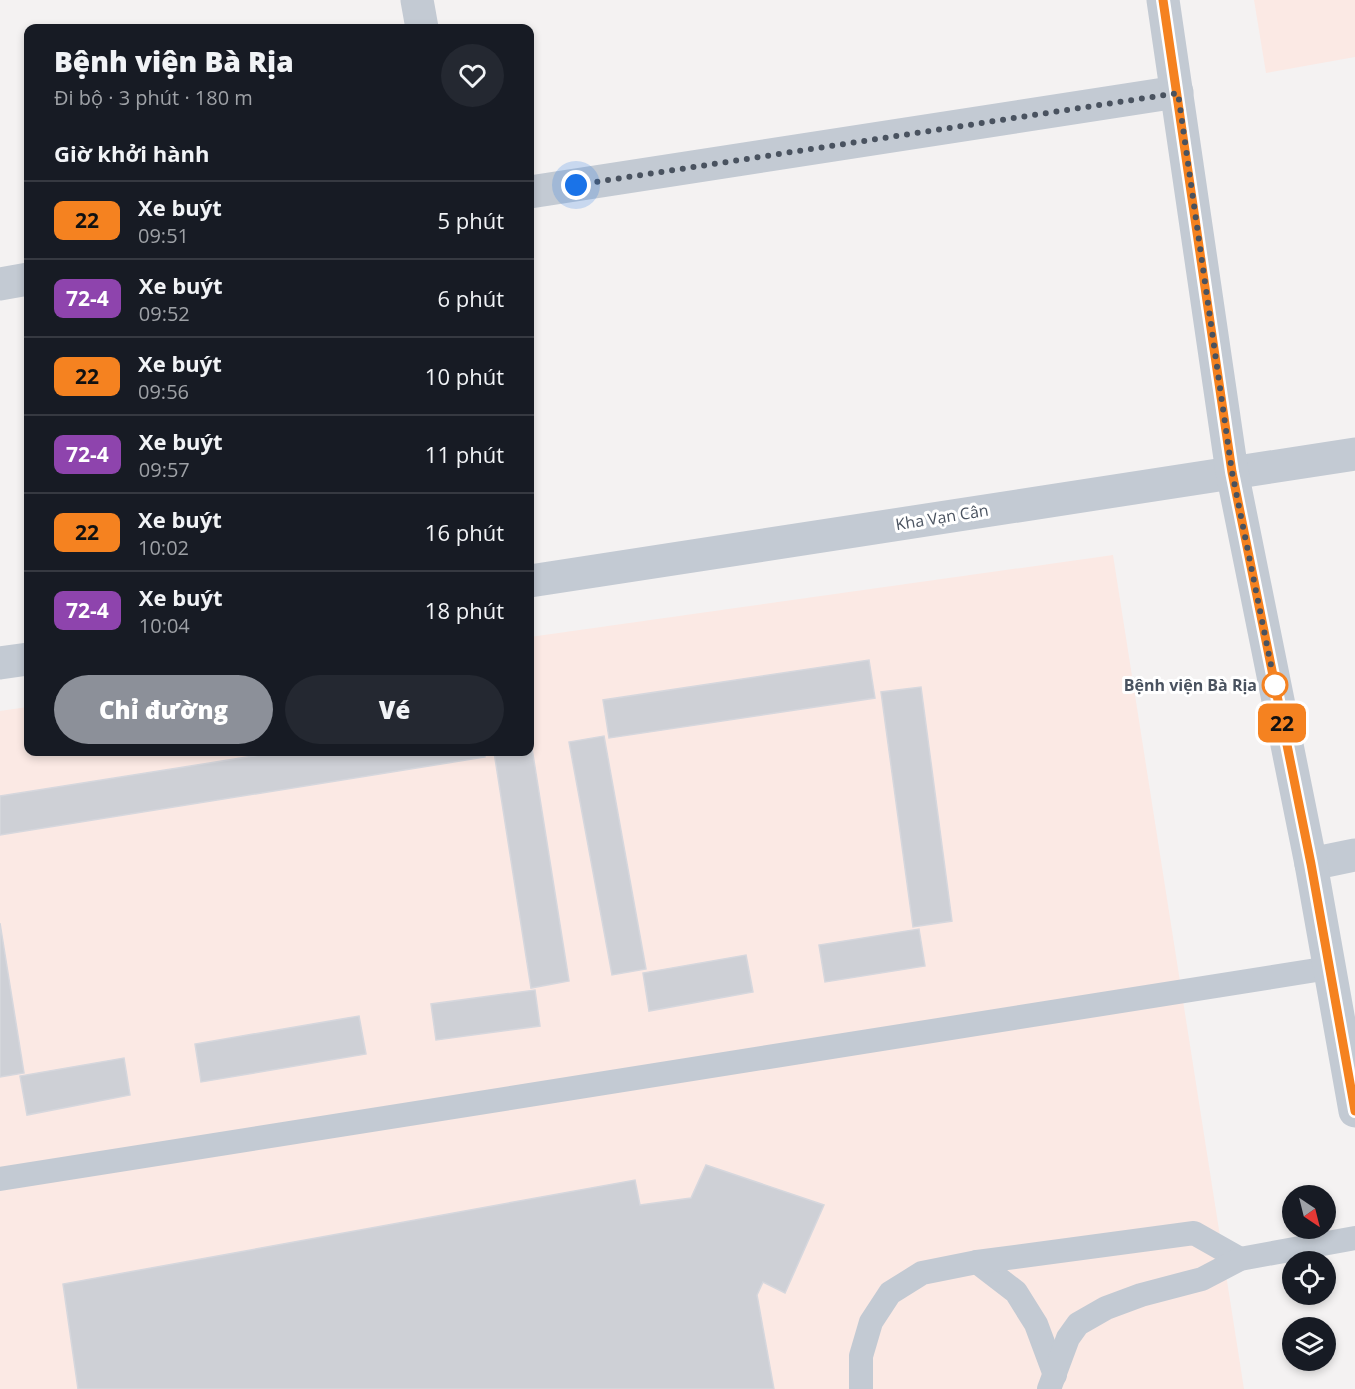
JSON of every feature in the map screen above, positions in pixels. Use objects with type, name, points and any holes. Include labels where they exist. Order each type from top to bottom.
[{"type":"street","points":[[417,0],[421,24]]},
{"type":"street","points":[[1163,0],[1232,472],[1311,864],[1355,1112]]},
{"type":"street","points":[[534,191],[1178,93]]},
{"type":"street","points":[[0,284],[24,280]]},
{"type":"street","name":"Kha Vạn Cân","points":[[534,580],[1355,454]]},
{"type":"street","points":[[0,663],[24,660]]},
{"type":"street","points":[[1311,864],[1355,855]]},
{"type":"lane","points":[[0,1179],[1329,968]]},
{"type":"lane","points":[[861,1389],[861,1356],[872,1322],[890,1293],[922,1273],[977,1262],[1194,1233],[1240,1259]]},
{"type":"lane","points":[[1052,1382],[1068,1338],[1078,1324],[1106,1308],[1141,1295],[1202,1279],[1240,1259],[1355,1238]]},
{"type":"lane","points":[[977,1262],[1016,1292],[1036,1324],[1052,1382]]},
{"type":"shaded area","points":[[1254,0],[1355,0],[1355,57],[1266,73]]},
{"type":"shaded area","points":[[1113,555],[1244,1389],[0,1389],[0,711],[24,708],[24,756],[534,756],[534,636]]},
{"type":"building","points":[[869,660],[875,698],[609,738],[603,700]]},
{"type":"building","points":[[921,687],[952,921],[913,927],[881,692]]},
{"type":"building","points":[[604,736],[646,969],[612,975],[569,742]]},
{"type":"building","points":[[254,756],[485,757],[0,835],[0,796]]},
{"type":"building","points":[[495,756],[533,756],[569,981],[531,988]]},
{"type":"building","points":[[0,923],[24,1073],[0,1077]]},
{"type":"building","points":[[919,929],[925,966],[825,982],[819,945]]},
{"type":"building","points":[[746,955],[753,992],[649,1011],[643,973]]},
{"type":"building","points":[[535,990],[540,1026],[436,1040],[431,1004]]},
{"type":"building","points":[[359,1016],[366,1054],[201,1082],[195,1044]]},
{"type":"building","points":[[124,1058],[130,1095],[27,1115],[20,1076]]},
{"type":"building","points":[[706,1165],[824,1205],[785,1293],[763,1282],[757,1295],[774,1389],[78,1389],[63,1284],[635,1180],[640,1205],[691,1198]]},
{"type":"bus line","name":"22","points":[[1163,0],[1232,472],[1311,864],[1355,1111]]},
{"type":"place","name":"Bệnh viện Bà Rịa","points":[[1275,685]]},
{"type":"route","points":[[576,185],[1178,93],[1232,472],[1275,685]]}]
